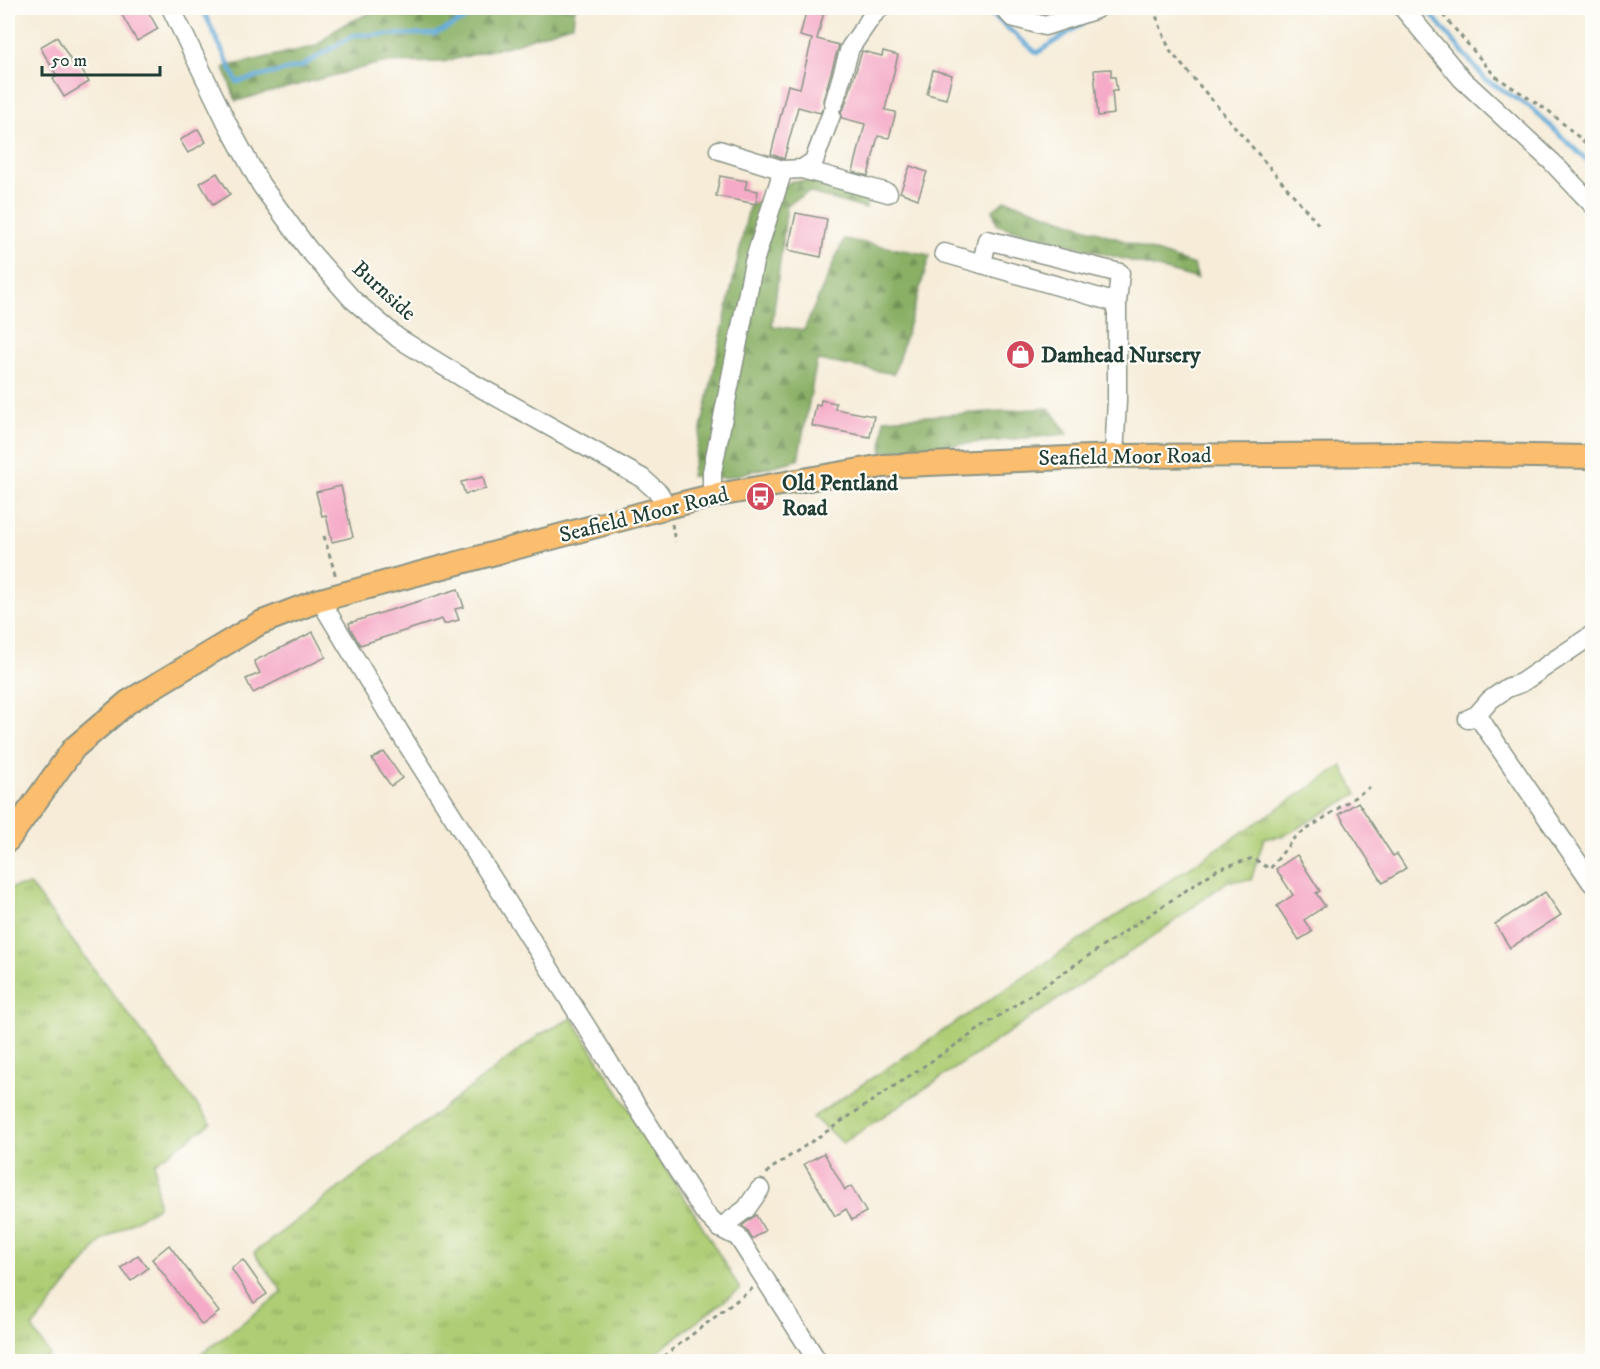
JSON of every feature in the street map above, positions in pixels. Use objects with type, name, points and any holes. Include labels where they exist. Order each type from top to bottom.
[{"type":"main road","name":"Seafield Moor Road","points":[[8,840],[74,748],[128,702],[260,623],[331,597],[712,496],[883,466],[1114,456],[1424,454],[1593,457]]},
{"type":"street","name":"Burnside","points":[[171,8],[228,125],[261,185],[308,249],[352,299],[398,338],[465,379],[642,478],[659,493],[667,507]]},
{"type":"street","points":[[1004,8],[1012,17],[1045,26],[1098,8]]},
{"type":"street","points":[[1403,8],[1462,79],[1552,162],[1593,204]]},
{"type":"street","points":[[802,169],[814,161],[833,109],[850,48],[876,12]]},
{"type":"street","points":[[719,150],[783,170],[802,169],[888,193]]},
{"type":"street","points":[[712,496],[712,472],[754,261],[783,170]]},
{"type":"street","points":[[982,264],[987,240],[1120,273],[1117,303],[1114,456]]},
{"type":"street","points":[[944,253],[1117,303]]},
{"type":"street","points":[[331,597],[400,733],[704,1212],[720,1228],[738,1237],[818,1362]]},
{"type":"street","points":[[1593,635],[1521,682],[1507,688],[1490,700],[1473,717],[1593,883]]},
{"type":"street","points":[[720,1228],[746,1209],[760,1189]]},
{"type":"path","points":[[1154,8],[1170,51],[1319,225]]},
{"type":"path","points":[[1437,8],[1495,76],[1550,112],[1593,149]]},
{"type":"path","points":[[324,536],[331,597]]},
{"type":"path","points":[[760,1189],[769,1170],[1218,869],[1252,858],[1270,869],[1294,838],[1370,787]]},
{"type":"path","points":[[656,1362],[754,1287]]},
{"type":"green space","points":[[430,8],[575,8],[573,24],[512,45],[443,62],[381,63],[236,101],[224,67],[316,46],[339,27],[372,12],[423,11]]},
{"type":"green space","points":[[825,180],[867,187],[866,209],[808,192],[787,205],[772,326],[804,330],[844,239],[930,255],[894,374],[817,360],[798,460],[725,478],[691,476],[749,207],[792,181]]},
{"type":"green space","points":[[1006,200],[1194,265],[1198,279],[997,225],[993,210]]},
{"type":"green space","points":[[1049,408],[1068,434],[882,452],[884,419]]},
{"type":"green space","points":[[1342,766],[1357,794],[1282,837],[1264,838],[1251,880],[1228,881],[1161,931],[843,1143],[813,1117]]},
{"type":"green space","points":[[30,885],[211,1123],[155,1163],[158,1207],[102,1240],[32,1328],[50,1355],[41,1361],[8,1362],[8,888]]},
{"type":"green space","points":[[572,1018],[740,1289],[645,1361],[191,1362],[283,1292],[254,1253],[539,1035]]},
{"type":"building","points":[[118,8],[146,8],[158,29],[137,41]]},
{"type":"building","points":[[807,8],[825,8],[817,39],[839,45],[823,100],[824,107],[820,113],[798,107],[784,159],[771,154],[788,85],[800,88],[812,39],[800,36]]},
{"type":"building","points":[[57,37],[74,66],[78,64],[89,82],[64,97],[53,79],[57,76],[40,47]]},
{"type":"building","points":[[862,51],[882,56],[883,51],[898,55],[885,110],[896,112],[889,138],[878,136],[868,176],[853,172],[865,124],[842,118],[841,111],[845,106]]},
{"type":"building","points":[[1111,69],[1111,77],[1115,77],[1117,91],[1112,91],[1114,114],[1098,116],[1094,70]]},
{"type":"building","points":[[933,70],[952,75],[946,99],[927,94]]},
{"type":"building","points":[[198,129],[206,142],[188,153],[180,140]]},
{"type":"building","points":[[910,166],[927,172],[918,199],[900,192]]},
{"type":"building","points":[[217,173],[230,194],[213,205],[200,183]]},
{"type":"building","points":[[720,176],[747,181],[745,189],[758,191],[756,204],[716,196]]},
{"type":"building","points":[[796,213],[827,219],[821,257],[788,250]]},
{"type":"building","points":[[821,400],[836,403],[835,409],[874,416],[870,437],[812,426],[816,405],[820,406]]},
{"type":"building","points":[[483,477],[486,489],[465,494],[461,482]]},
{"type":"building","points":[[341,486],[353,537],[332,542],[326,515],[322,516],[316,492]]},
{"type":"building","points":[[458,589],[464,607],[455,609],[459,620],[444,624],[442,619],[360,645],[350,628],[349,623]]},
{"type":"building","points":[[313,632],[326,657],[253,693],[246,679],[260,673],[254,661]]},
{"type":"building","points":[[384,752],[402,778],[391,786],[372,759]]},
{"type":"building","points":[[1358,802],[1393,856],[1397,854],[1406,868],[1383,883],[1339,814]]},
{"type":"building","points":[[1297,855],[1320,891],[1316,893],[1325,906],[1304,920],[1312,932],[1299,940],[1277,906],[1293,895],[1276,869]]},
{"type":"building","points":[[1545,892],[1561,915],[1510,948],[1495,924]]},
{"type":"building","points":[[824,1153],[845,1190],[851,1186],[866,1212],[852,1220],[846,1209],[835,1216],[804,1164]]},
{"type":"building","points":[[756,1215],[765,1231],[752,1239],[742,1226]]},
{"type":"building","points":[[169,1245],[219,1312],[202,1325],[152,1259]]},
{"type":"building","points":[[138,1255],[148,1268],[131,1281],[121,1268]]},
{"type":"building","points":[[243,1260],[267,1294],[254,1303],[231,1268]]},
{"type":"waterway","points":[[202,8],[237,82],[302,66],[354,35],[435,34],[487,8]]},
{"type":"waterway","points":[[984,8],[1037,53],[1088,20]]},
{"type":"waterway","points":[[1426,8],[1486,80],[1530,107],[1592,165]]},
{"type":"place","name":"Damhead Nursery","points":[[1020,355]]},
{"type":"place","name":"Old Pentland Road","points":[[761,496]]}]
